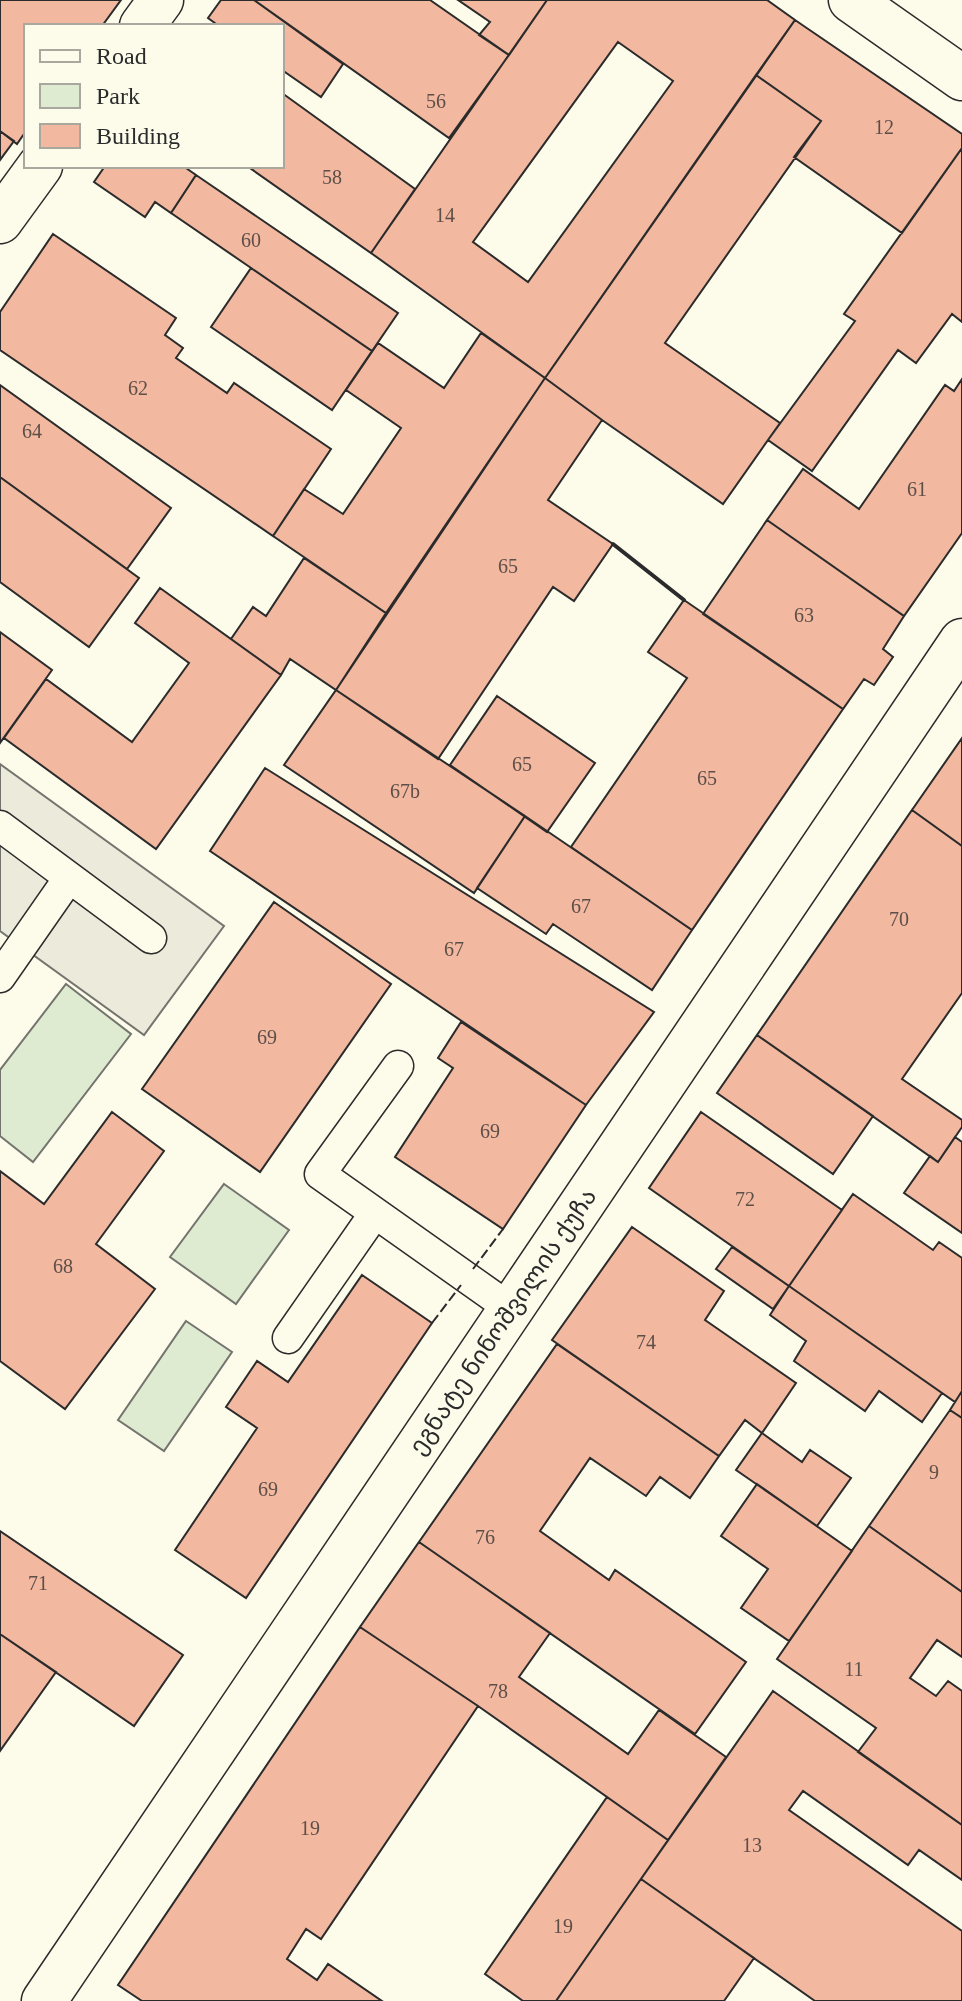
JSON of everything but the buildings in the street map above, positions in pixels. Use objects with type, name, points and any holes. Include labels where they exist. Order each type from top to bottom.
[{"type":"street","points":[[143,24],[161,0]]},
{"type":"street","points":[[851,0],[962,78]]},
{"type":"street","points":[[0,221],[39,168]]},
{"type":"street","name":"ეგნატე ნინოშვილის ქუჩა","points":[[44,2001],[962,641]]},
{"type":"lane","points":[[0,826],[151,938]]},
{"type":"lane","points":[[0,977],[69,878]]},
{"type":"lane","points":[[398,1066],[320,1174],[511,1309]]},
{"type":"lane","points":[[288,1338],[375,1213]]},
{"type":"green space","points":[[66,984],[131,1034],[33,1162],[0,1136],[0,1070]]},
{"type":"green space","points":[[224,1184],[289,1230],[236,1304],[170,1257]]},
{"type":"green space","points":[[186,1321],[232,1352],[164,1451],[118,1420]]},
{"type":"shaded area","points":[[0,764],[224,926],[144,1035],[0,931]]},
{"type":"fence","points":[[473,1269],[503,1229]]},
{"type":"fence","points":[[432,1323],[461,1285]]},
{"type":"wall","points":[[613,544],[684,600]]}]
